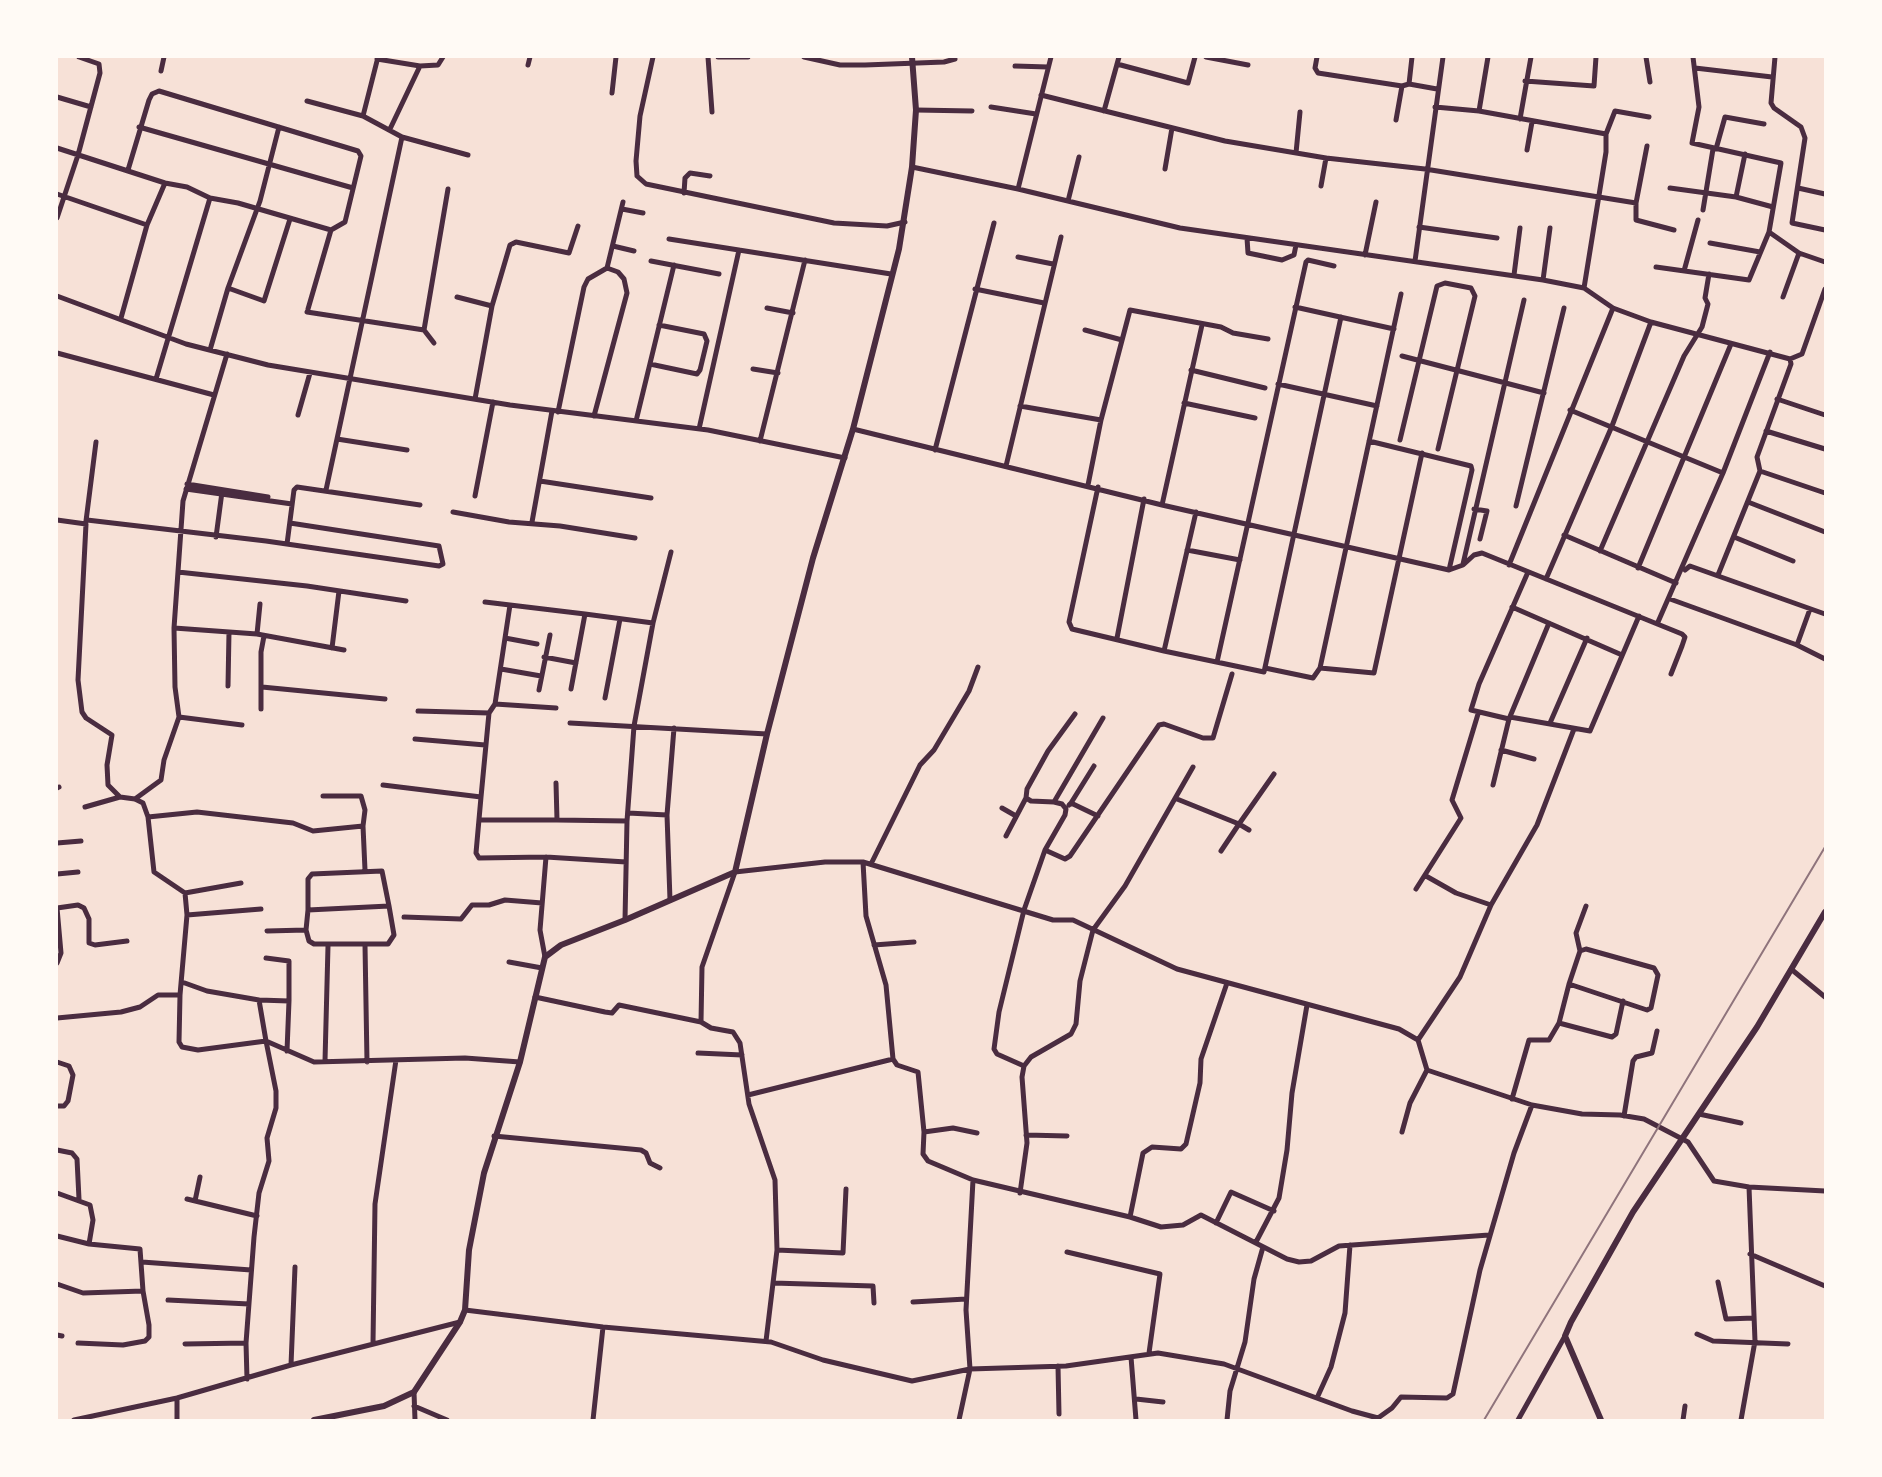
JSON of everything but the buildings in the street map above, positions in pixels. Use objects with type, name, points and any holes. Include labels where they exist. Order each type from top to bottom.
[{"type":"street","points":[[57,218],[60,195],[78,155],[100,73],[99,64],[79,57]]},
{"type":"street","points":[[161,70],[164,57]]},
{"type":"street","points":[[363,116],[377,58],[420,66],[438,65],[443,57]]},
{"type":"street","points":[[528,65],[530,57]]},
{"type":"street","points":[[612,93],[616,57]]},
{"type":"street","points":[[652,57],[640,116],[636,161],[638,176],[646,184],[834,223],[887,226],[905,222]]},
{"type":"street","points":[[708,57],[712,112]]},
{"type":"street","points":[[718,57],[748,57]]},
{"type":"street","points":[[804,57],[840,65],[912,60],[944,62],[955,59]]},
{"type":"street","points":[[1018,189],[1051,57]]},
{"type":"street","points":[[1104,111],[1119,57]]},
{"type":"street","points":[[1117,64],[1188,83],[1195,57]]},
{"type":"street","points":[[1206,57],[1248,65]]},
{"type":"street","points":[[1317,57],[1315,68],[1318,73],[1437,89]]},
{"type":"street","points":[[1396,120],[1412,57]]},
{"type":"street","points":[[1414,261],[1425,169],[1443,57]]},
{"type":"street","points":[[1479,111],[1488,57]]},
{"type":"street","points":[[1520,120],[1531,57],[1537,57]]},
{"type":"street","points":[[1525,81],[1594,86],[1596,57]]},
{"type":"street","points":[[1646,57],[1650,82]]},
{"type":"street","points":[[1656,267],[1749,280],[1769,232],[1781,163],[1692,142],[1699,107],[1693,57]]},
{"type":"street","points":[[1775,57],[1771,103],[1804,132],[1805,144],[1793,224],[1825,230]]},
{"type":"street","points":[[701,1022],[702,967],[735,872],[767,734],[813,558],[853,429],[905,222],[916,110],[912,60]]},
{"type":"street","points":[[390,129],[420,66]]},
{"type":"street","points":[[1015,66],[1048,67]]},
{"type":"street","points":[[1695,68],[1772,76]]},
{"type":"street","points":[[57,148],[165,183],[187,187],[210,198],[238,203],[255,210],[331,230],[344,224],[361,156],[358,150],[159,91],[152,94],[139,127],[128,170]]},
{"type":"street","points":[[1041,95],[1225,141],[1326,158],[1425,169],[1636,203]]},
{"type":"street","points":[[57,97],[91,107]]},
{"type":"street","points":[[308,101],[363,116],[402,137],[468,155]]},
{"type":"street","points":[[1435,107],[1479,111],[1606,134]]},
{"type":"street","points":[[991,108],[1036,114]]},
{"type":"street","points":[[916,110],[972,111]]},
{"type":"street","points":[[1584,288],[1606,152],[1606,134],[1614,111],[1648,117]]},
{"type":"street","points":[[1296,153],[1300,112]]},
{"type":"street","points":[[1703,210],[1715,149],[1725,117],[1764,124]]},
{"type":"street","points":[[1527,150],[1532,122]]},
{"type":"street","points":[[139,127],[353,188]]},
{"type":"street","points":[[210,350],[279,127]]},
{"type":"street","points":[[1165,169],[1172,128]]},
{"type":"street","points":[[326,489],[402,137]]},
{"type":"street","points":[[1647,146],[1636,203],[1636,220],[1674,230]]},
{"type":"street","points":[[1736,197],[1745,154]]},
{"type":"street","points":[[1068,201],[1079,157]]},
{"type":"street","points":[[1321,186],[1326,158]]},
{"type":"street","points":[[912,167],[1246,242],[1414,261],[1514,275],[1584,288],[1613,308],[1651,322],[1790,359],[1802,354],[1825,289]]},
{"type":"street","points":[[684,193],[685,178],[690,173],[710,176]]},
{"type":"street","points":[[121,318],[147,225],[165,183]]},
{"type":"street","points":[[1670,188],[1736,197],[1773,207]]},
{"type":"street","points":[[1798,188],[1825,194]]},
{"type":"street","points":[[424,330],[448,189]]},
{"type":"street","points":[[60,195],[147,225]]},
{"type":"street","points":[[156,379],[210,198]]},
{"type":"street","points":[[1365,255],[1376,202]]},
{"type":"street","points":[[532,522],[584,287],[588,279],[608,268],[622,206],[643,213]]},
{"type":"street","points":[[228,288],[264,300],[290,219]]},
{"type":"street","points":[[1684,271],[1698,220]]},
{"type":"street","points":[[935,450],[993,223]]},
{"type":"street","points":[[475,399],[492,306],[510,245],[516,242],[569,253],[578,226]]},
{"type":"street","points":[[1419,226],[1497,238]]},
{"type":"street","points":[[1514,275],[1520,228]]},
{"type":"street","points":[[1543,280],[1550,228]]},
{"type":"street","points":[[331,230],[307,310],[424,330],[434,343]]},
{"type":"street","points":[[1769,232],[1798,253],[1825,262]]},
{"type":"street","points":[[1006,466],[1061,237]]},
{"type":"street","points":[[669,239],[891,274]]},
{"type":"street","points":[[1246,242],[1249,254],[1282,260],[1290,258],[1295,248]]},
{"type":"street","points":[[1710,243],[1760,252]]},
{"type":"street","points":[[613,246],[634,251]]},
{"type":"street","points":[[699,429],[739,250]]},
{"type":"street","points":[[1783,297],[1798,253]]},
{"type":"street","points":[[1018,257],[1053,264]]},
{"type":"street","points":[[760,441],[805,260]]},
{"type":"street","points":[[1217,662],[1306,262],[1308,260],[1334,266]]},
{"type":"street","points":[[651,261],[719,274]]},
{"type":"street","points":[[636,421],[674,265]]},
{"type":"street","points":[[594,416],[627,293],[624,279],[618,272],[608,268]]},
{"type":"street","points":[[1600,551],[1684,356],[1698,334],[1708,304],[1705,297],[1709,274]]},
{"type":"street","points":[[1400,440],[1437,286],[1445,283],[1471,288],[1475,296],[1438,449]]},
{"type":"street","points":[[975,289],[1044,303]]},
{"type":"street","points":[[1265,668],[1313,678],[1320,668],[1401,294]]},
{"type":"street","points":[[57,296],[121,318],[168,338],[226,354],[309,372],[493,402],[699,429],[845,458]]},
{"type":"street","points":[[457,297],[492,306]]},
{"type":"street","points":[[1463,565],[1474,509],[1524,300]]},
{"type":"street","points":[[1295,307],[1394,329]]},
{"type":"street","points":[[767,308],[793,313]]},
{"type":"street","points":[[1516,506],[1564,308]]},
{"type":"street","points":[[1509,565],[1613,308]]},
{"type":"street","points":[[1088,485],[1101,420],[1130,310],[1268,339]]},
{"type":"street","points":[[1098,487],[1069,622],[1072,629],[1261,674],[1265,668],[1341,317]]},
{"type":"street","points":[[1545,579],[1611,426],[1651,322]]},
{"type":"street","points":[[650,364],[697,374],[707,341],[704,334],[659,325]]},
{"type":"street","points":[[1162,505],[1202,325]]},
{"type":"street","points":[[1085,330],[1122,340]]},
{"type":"street","points":[[1638,568],[1731,344]]},
{"type":"street","points":[[57,352],[214,395]]},
{"type":"street","points":[[1671,600],[1770,352]]},
{"type":"street","points":[[135,799],[161,780],[164,760],[179,717],[175,687],[174,628],[186,486],[226,354]]},
{"type":"street","points":[[1402,356],[1544,393]]},
{"type":"street","points":[[1718,575],[1760,471],[1756,457],[1791,364],[1790,359]]},
{"type":"street","points":[[753,369],[778,373]]},
{"type":"street","points":[[1191,370],[1265,388]]},
{"type":"street","points":[[298,415],[309,372]]},
{"type":"street","points":[[1278,384],[1377,406]]},
{"type":"street","points":[[1777,399],[1825,415]]},
{"type":"street","points":[[475,496],[493,402]]},
{"type":"street","points":[[1184,403],[1255,418]]},
{"type":"street","points":[[1020,406],[1101,420]]},
{"type":"street","points":[[1570,410],[1723,473]]},
{"type":"street","points":[[853,429],[1098,487],[1162,505],[1449,570],[1463,565],[1478,553],[1658,622],[1685,637],[1671,674]]},
{"type":"street","points":[[1766,431],[1825,449]]},
{"type":"street","points":[[337,439],[407,450]]},
{"type":"street","points":[[1369,441],[1469,464],[1473,470],[1449,570]]},
{"type":"street","points":[[96,442],[86,522],[78,680],[80,702],[86,718],[112,735],[106,778],[111,791],[120,797]]},
{"type":"street","points":[[1320,668],[1374,673],[1422,453]]},
{"type":"street","points":[[1760,471],[1825,494]]},
{"type":"street","points":[[540,481],[651,498]]},
{"type":"street","points":[[186,486],[293,502]]},
{"type":"street","points":[[287,544],[297,487],[326,489],[420,505]]},
{"type":"street","points":[[216,537],[222,492]]},
{"type":"street","points":[[1117,638],[1144,500]]},
{"type":"street","points":[[1748,502],[1825,532]]},
{"type":"street","points":[[1474,509],[1487,511],[1480,539]]},
{"type":"street","points":[[453,512],[509,522],[532,522],[635,538]]},
{"type":"street","points":[[1162,650],[1196,512]]},
{"type":"street","points":[[57,520],[287,544],[439,566],[443,564],[440,547],[437,546],[290,522]]},
{"type":"street","points":[[1564,535],[1676,584]]},
{"type":"street","points":[[1734,537],[1793,561]]},
{"type":"street","points":[[1187,550],[1240,560]]},
{"type":"street","points":[[626,920],[627,821],[634,726],[653,623],[672,552]]},
{"type":"street","points":[[1658,622],[1686,568],[1690,566],[1825,615]]},
{"type":"street","points":[[178,572],[406,601]]},
{"type":"street","points":[[1528,572],[1479,684],[1471,710],[1478,714],[1491,713],[1590,731],[1639,616]]},
{"type":"street","points":[[332,648],[339,591]]},
{"type":"street","points":[[1671,600],[1797,645],[1825,659]]},
{"type":"street","points":[[485,602],[653,623]]},
{"type":"street","points":[[260,604],[261,709]]},
{"type":"street","points":[[510,605],[495,704],[489,713],[481,820],[476,853],[479,858],[546,857],[626,862]]},
{"type":"street","points":[[1512,607],[1622,655]]},
{"type":"street","points":[[1797,645],[1810,609]]},
{"type":"street","points":[[571,689],[585,614]]},
{"type":"street","points":[[605,698],[620,619]]},
{"type":"street","points":[[1493,785],[1509,718],[1549,623]]},
{"type":"street","points":[[174,628],[261,635],[344,650]]},
{"type":"street","points":[[228,686],[229,632]]},
{"type":"street","points":[[539,690],[550,635]]},
{"type":"street","points":[[505,638],[537,644]]},
{"type":"street","points":[[1551,723],[1587,638]]},
{"type":"street","points":[[544,657],[576,663]]},
{"type":"street","points":[[871,864],[920,765],[934,750],[969,691],[978,667]]},
{"type":"street","points":[[501,669],[541,676]]},
{"type":"street","points":[[1045,850],[1067,858],[1098,816],[1157,726],[1164,724],[1203,738],[1214,738],[1232,674]]},
{"type":"street","points":[[262,687],[385,699]]},
{"type":"street","points":[[495,704],[556,708]]},
{"type":"street","points":[[418,711],[489,713]]},
{"type":"street","points":[[1006,836],[1026,798],[1031,777],[1075,714]]},
{"type":"street","points":[[1416,889],[1461,818],[1452,802],[1478,714]]},
{"type":"street","points":[[179,717],[242,725]]},
{"type":"street","points":[[1054,801],[1103,718]]},
{"type":"street","points":[[570,723],[767,734]]},
{"type":"street","points":[[670,900],[667,815],[675,728]]},
{"type":"street","points":[[1418,1040],[1460,977],[1491,905],[1537,825],[1574,729]]},
{"type":"street","points":[[416,739],[485,745]]},
{"type":"street","points":[[1501,750],[1534,759]]},
{"type":"street","points":[[1024,1066],[997,1054],[992,1044],[1024,910],[1045,850],[1066,809],[1094,766]]},
{"type":"street","points":[[1020,1193],[1026,1163],[1022,1077],[1024,1066],[1030,1057],[1071,1034],[1076,1024],[1080,981],[1093,930],[1125,886],[1177,800],[1193,767]]},
{"type":"street","points":[[1221,851],[1275,774]]},
{"type":"street","points":[[556,783],[557,820]]},
{"type":"street","points":[[383,785],[481,797]]},
{"type":"street","points":[[322,796],[361,796],[364,800],[365,870]]},
{"type":"street","points":[[86,807],[120,797],[135,799],[143,803],[148,817],[154,872],[185,892],[241,883]]},
{"type":"street","points":[[1026,798],[1040,802],[1054,801],[1062,804],[1066,809]]},
{"type":"street","points":[[1177,800],[1249,830]]},
{"type":"street","points":[[1071,803],[1098,816]]},
{"type":"street","points":[[1002,808],[1016,816]]},
{"type":"street","points":[[148,817],[197,812],[293,822],[313,831],[363,826]]},
{"type":"street","points":[[628,813],[667,815]]},
{"type":"street","points":[[481,820],[627,821]]},
{"type":"street","points":[[57,843],[81,841]]},
{"type":"street","points":[[314,1420],[384,1406],[414,1392],[460,1322],[465,1310],[474,1215],[494,1136],[520,1062],[545,957],[540,930],[546,857]]},
{"type":"street","points":[[545,957],[561,945],[626,920],[735,872],[825,862],[863,862],[1053,920],[1073,920],[1164,964],[1307,1005],[1389,1025],[1418,1040],[1427,1070],[1410,1103],[1402,1132]]},
{"type":"street","points":[[863,862],[866,916],[886,985],[893,1059],[897,1065],[918,1072],[924,1132],[923,1154],[928,1161],[973,1180],[1168,1228],[1183,1225],[1201,1215],[1287,1259],[1304,1262],[1311,1262],[1335,1247],[1489,1235]]},
{"type":"street","points":[[365,870],[382,871],[385,874],[394,935],[388,944],[328,946],[309,941],[306,930],[309,876],[324,872],[365,870]]},
{"type":"street","points":[[57,874],[78,872]]},
{"type":"street","points":[[1426,876],[1456,893],[1491,905]]},
{"type":"street","points":[[185,892],[188,915],[178,1034],[182,1047],[198,1050],[266,1041],[304,1059],[325,1061],[367,1062],[465,1058],[520,1062]]},
{"type":"street","points":[[404,917],[461,920],[472,904],[489,905],[502,900],[542,903]]},
{"type":"street","points":[[57,963],[61,953],[57,908],[78,905],[84,908],[89,919],[89,943],[95,945],[127,941]]},
{"type":"street","points":[[308,910],[389,906]]},
{"type":"street","points":[[1580,951],[1576,946],[1576,933],[1586,906]]},
{"type":"street","points":[[188,915],[261,909]]},
{"type":"street","points":[[1518,1420],[1633,1212],[1757,1027],[1825,912]]},
{"type":"street","points":[[267,931],[306,930]]},
{"type":"street","points":[[874,945],[914,942]]},
{"type":"street","points":[[365,945],[367,1062]]},
{"type":"street","points":[[325,1061],[328,946]]},
{"type":"street","points":[[1569,984],[1650,1010],[1657,971],[1586,949],[1580,951]]},
{"type":"street","points":[[1512,1099],[1529,1040],[1549,1040],[1558,1023],[1580,951]]},
{"type":"street","points":[[266,958],[289,961],[287,1051]]},
{"type":"street","points":[[509,962],[542,968]]},
{"type":"street","points":[[1791,969],[1825,997]]},
{"type":"street","points":[[182,982],[207,991],[259,1000],[289,1001]]},
{"type":"street","points":[[1130,1217],[1143,1154],[1152,1148],[1181,1149],[1186,1144],[1200,1083],[1201,1059],[1227,983]]},
{"type":"street","points":[[57,1018],[121,1012],[140,1007],[158,995],[180,994]]},
{"type":"street","points":[[535,997],[612,1013],[619,1005],[701,1022],[711,1028],[733,1032],[740,1043],[748,1095],[775,1180],[777,1250],[766,1341]]},
{"type":"street","points":[[247,1379],[246,1343],[259,1193],[269,1161],[267,1138],[276,1108],[276,1091],[259,1000]]},
{"type":"street","points":[[1558,1023],[1612,1037],[1616,1034],[1623,1001]]},
{"type":"street","points":[[1256,1242],[1274,1211],[1287,1150],[1292,1093],[1307,1005]]},
{"type":"street","points":[[1624,1116],[1634,1061],[1636,1057],[1652,1053],[1657,1031]]},
{"type":"street","points":[[698,1053],[742,1055]]},
{"type":"street","points":[[748,1095],[893,1059]]},
{"type":"street","points":[[373,1343],[375,1204],[396,1060]]},
{"type":"street","points":[[57,1062],[72,1069],[68,1101],[58,1106]]},
{"type":"street","points":[[1427,1070],[1532,1105],[1582,1114],[1644,1119],[1683,1138],[1694,1149],[1706,1173],[1714,1181],[1749,1187],[1825,1191]]},
{"type":"street","points":[[465,1310],[603,1327],[766,1341],[896,1379],[921,1381],[969,1369],[1058,1366],[1149,1353],[1224,1364],[1378,1418],[1392,1408],[1401,1397],[1451,1396],[1489,1235],[1514,1153],[1532,1105]]},
{"type":"street","points":[[1699,1114],[1741,1123]]},
{"type":"street","points":[[924,1132],[953,1128],[977,1133]]},
{"type":"street","points":[[1026,1135],[1067,1136]]},
{"type":"street","points":[[494,1136],[641,1150],[646,1153],[650,1163],[660,1168]]},
{"type":"street","points":[[57,1150],[72,1154],[77,1159],[79,1199]]},
{"type":"street","points":[[195,1201],[200,1177]]},
{"type":"street","points":[[959,1420],[969,1369],[966,1299],[973,1180]]},
{"type":"street","points":[[1741,1420],[1755,1341],[1749,1187]]},
{"type":"street","points":[[777,1250],[843,1253],[846,1189]]},
{"type":"street","points":[[1216,1223],[1231,1192],[1274,1211]]},
{"type":"street","points":[[57,1193],[79,1199],[90,1205],[92,1214],[89,1244]]},
{"type":"street","points":[[187,1199],[257,1216]]},
{"type":"street","points":[[57,1236],[89,1244],[140,1249],[149,1336],[145,1341],[123,1345],[78,1343]]},
{"type":"street","points":[[1317,1398],[1331,1367],[1345,1313],[1350,1245]]},
{"type":"street","points":[[1227,1420],[1230,1391],[1245,1342],[1254,1279],[1263,1247]]},
{"type":"street","points":[[1067,1252],[1160,1274],[1149,1353]]},
{"type":"street","points":[[1750,1254],[1825,1286]]},
{"type":"street","points":[[142,1262],[251,1270]]},
{"type":"street","points":[[291,1365],[295,1267]]},
{"type":"street","points":[[1718,1282],[1726,1319],[1754,1318]]},
{"type":"street","points":[[773,1283],[873,1286],[874,1303]]},
{"type":"street","points":[[60,1285],[83,1293],[143,1291]]},
{"type":"street","points":[[913,1302],[966,1299]]},
{"type":"street","points":[[168,1300],[249,1304]]},
{"type":"street","points":[[74,1420],[177,1398],[291,1365],[460,1322]]},
{"type":"street","points":[[593,1420],[603,1327]]},
{"type":"street","points":[[1697,1334],[1713,1341],[1788,1344]]},
{"type":"street","points":[[1565,1336],[1601,1420]]},
{"type":"street","points":[[185,1344],[246,1343]]},
{"type":"street","points":[[1131,1357],[1136,1420]]},
{"type":"street","points":[[1058,1366],[1059,1414]]},
{"type":"street","points":[[414,1392],[415,1420]]},
{"type":"street","points":[[177,1398],[177,1420]]},
{"type":"street","points":[[1136,1399],[1163,1402]]},
{"type":"street","points":[[414,1406],[447,1420]]},
{"type":"street","points":[[1683,1420],[1685,1406]]},
{"type":"railway","points":[[1484,1420],[1825,847]]}]
